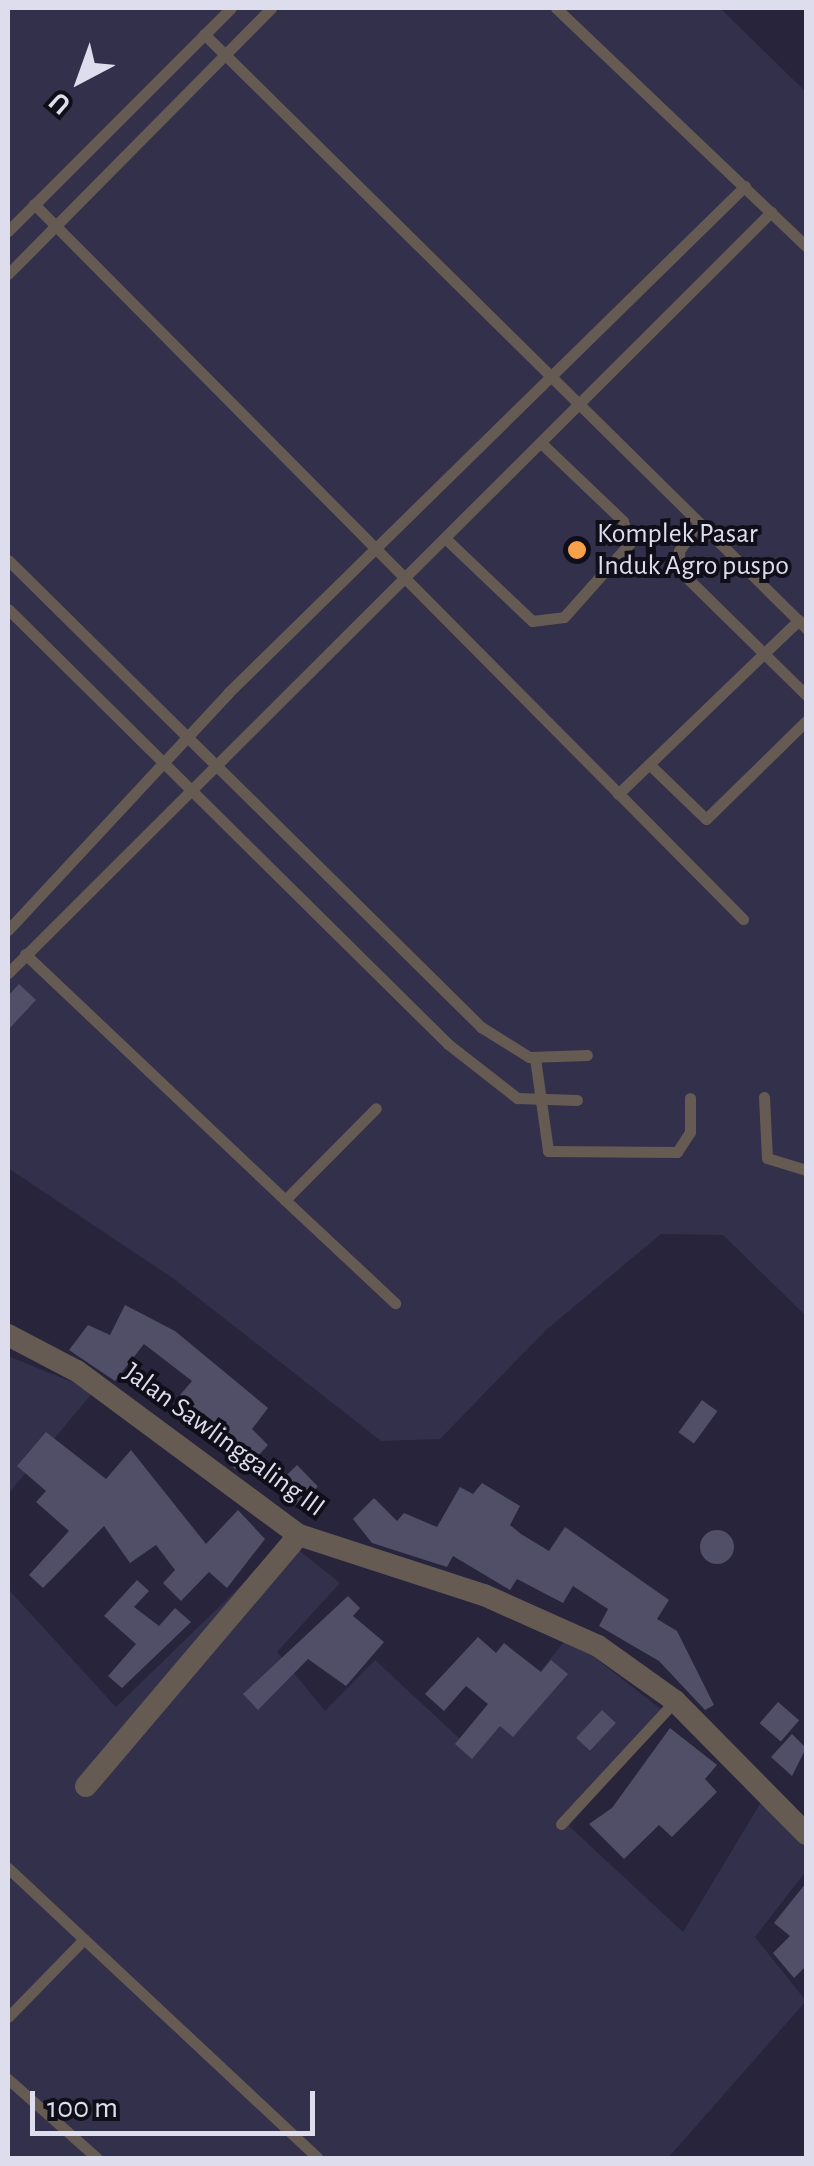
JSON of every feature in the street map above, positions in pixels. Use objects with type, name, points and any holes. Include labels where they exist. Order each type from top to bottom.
[{"type":"street","name":"Jalan Sawlinggaling III","points":[[8,1335],[78,1370],[299,1535],[549,1620],[674,1701],[806,1834]]},
{"type":"street","points":[[86,1786],[299,1535]]},
{"type":"lane","points":[[8,232],[230,8]]},
{"type":"lane","points":[[8,274],[271,8]]},
{"type":"lane","points":[[556,8],[806,246]]},
{"type":"lane","points":[[204,34],[803,624],[764,652],[618,794]]},
{"type":"lane","points":[[8,930],[187,735],[745,186]]},
{"type":"lane","points":[[34,204],[373,552],[742,919]]},
{"type":"lane","points":[[8,973],[189,788],[446,540],[771,212]]},
{"type":"lane","points":[[446,540],[532,622],[564,617],[630,543],[623,521],[541,443]]},
{"type":"lane","points":[[698,523],[679,551],[680,571],[806,695]]},
{"type":"lane","points":[[8,560],[482,1026],[535,1058],[587,1055]]},
{"type":"lane","points":[[8,610],[448,1044],[517,1098],[577,1100]]},
{"type":"lane","points":[[649,764],[706,819],[806,721]]},
{"type":"lane","points":[[25,954],[395,1303]]},
{"type":"lane","points":[[535,1058],[548,1151],[677,1152],[690,1132],[690,1098]]},
{"type":"lane","points":[[764,1097],[768,1158],[806,1170]]},
{"type":"lane","points":[[285,1200],[376,1108]]},
{"type":"lane","points":[[561,1824],[674,1701]]},
{"type":"lane","points":[[8,1868],[318,2158]]},
{"type":"lane","points":[[8,2017],[84,1939]]},
{"type":"lane","points":[[8,2079],[98,2158]]},
{"type":"shaded area","points":[[8,8],[720,8],[806,92],[806,1316],[723,1235],[661,1234],[546,1330],[440,1439],[381,1441],[174,1279],[8,1168]]},
{"type":"shaded area","points":[[8,1356],[94,1391],[8,1494]]},
{"type":"shaded area","points":[[287,1541],[340,1583],[277,1652],[325,1711],[375,1660],[475,1753],[568,1637],[666,1713],[569,1826],[683,1932],[761,1802],[806,1848],[806,1871],[755,1937],[806,2001],[668,2158],[8,2158],[8,1589],[116,1707]]},
{"type":"building","points":[[19,984],[36,1000],[8,1030],[8,996]]},
{"type":"building","points":[[125,1305],[175,1331],[268,1408],[252,1429],[268,1445],[242,1474],[226,1462],[236,1450],[180,1395],[192,1381],[144,1344],[115,1381],[69,1350],[88,1325],[110,1335]]},
{"type":"building","points":[[702,1400],[717,1411],[694,1444],[678,1432]]},
{"type":"building","points":[[46,1432],[106,1479],[131,1450],[206,1544],[238,1510],[265,1539],[227,1588],[209,1572],[181,1601],[163,1583],[175,1570],[156,1545],[130,1563],[104,1526],[43,1588],[29,1575],[69,1531],[36,1502],[46,1491],[17,1466]]},
{"type":"building","points":[[297,1465],[318,1487],[297,1507],[276,1485]]},
{"type":"building","points":[[482,1483],[520,1506],[510,1525],[521,1534],[549,1551],[565,1527],[669,1600],[657,1619],[677,1631],[714,1705],[705,1710],[659,1661],[599,1626],[608,1609],[573,1586],[563,1603],[517,1579],[510,1590],[453,1556],[447,1567],[372,1543],[353,1519],[374,1498],[397,1521],[404,1513],[437,1527],[460,1487],[473,1494]]},
{"type":"building","points":[[717,1530],[729,1535],[734,1547],[729,1559],[717,1564],[705,1559],[700,1547],[705,1535]]},
{"type":"building","points":[[137,1580],[149,1591],[134,1607],[159,1626],[175,1608],[191,1622],[122,1688],[108,1676],[136,1644],[104,1616]]},
{"type":"building","points":[[348,1596],[360,1608],[353,1616],[384,1642],[346,1686],[308,1659],[258,1710],[243,1694]]},
{"type":"building","points":[[478,1637],[496,1653],[504,1643],[541,1672],[551,1660],[568,1674],[513,1737],[500,1726],[472,1759],[455,1744],[488,1704],[466,1686],[444,1711],[425,1694]]},
{"type":"building","points":[[778,1702],[799,1720],[781,1742],[760,1723]]},
{"type":"building","points":[[602,1710],[616,1723],[590,1751],[576,1738]]},
{"type":"building","points":[[670,1728],[717,1765],[705,1779],[717,1792],[672,1837],[659,1825],[624,1859],[589,1824],[612,1808]]},
{"type":"building","points":[[792,1734],[806,1748],[792,1776],[771,1757]]},
{"type":"building","points":[[806,1883],[806,1966],[794,1978],[773,1953],[790,1936],[774,1923]]},
{"type":"place","name":"Komplek Pasar Induk Agro puspo","points":[[577,550]]}]
